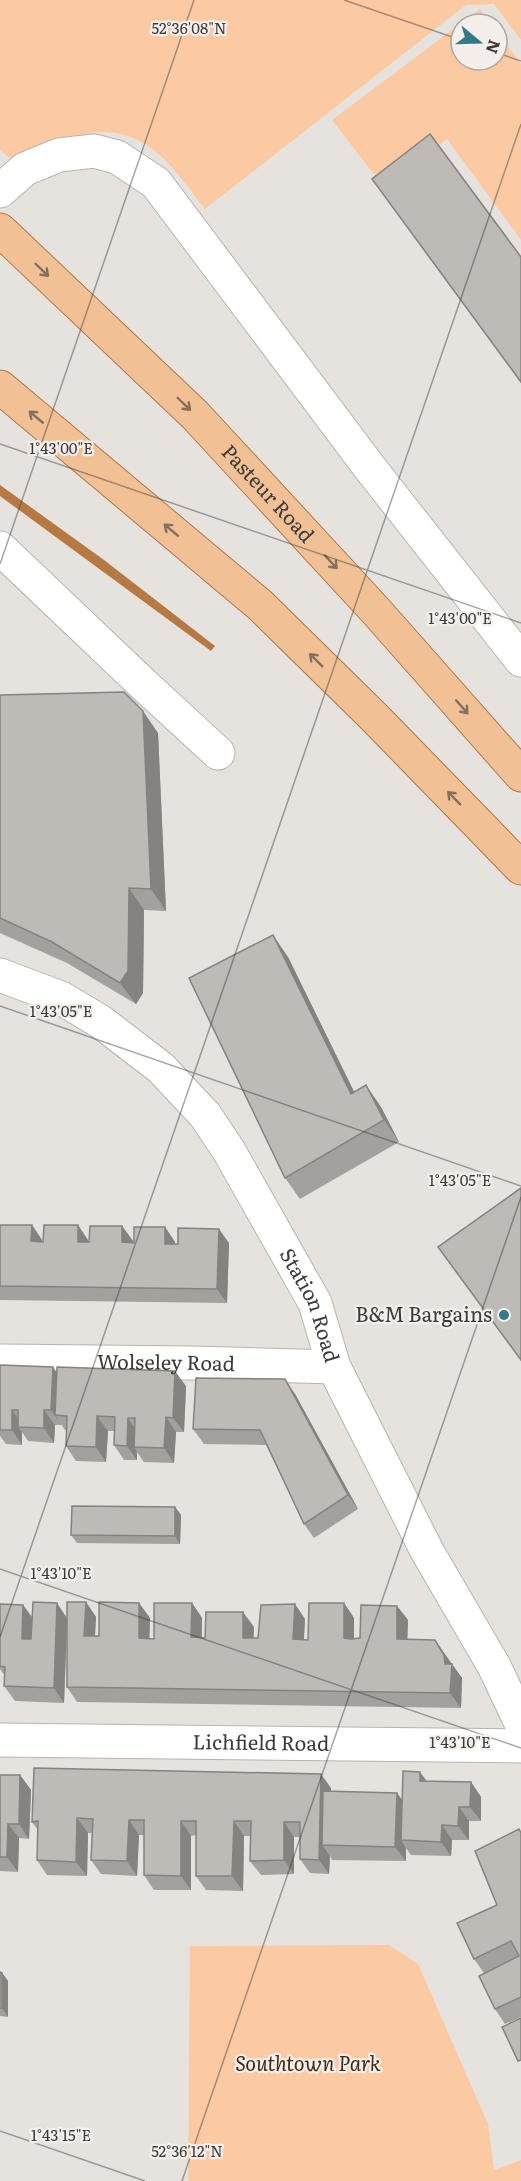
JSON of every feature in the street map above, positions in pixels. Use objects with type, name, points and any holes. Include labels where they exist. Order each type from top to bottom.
[{"type":"main road","name":"Pasteur Road","points":[[0,230],[195,415],[376,610],[521,775]]},
{"type":"main road","points":[[0,387],[261,605],[521,868]]},
{"type":"street","points":[[0,191],[25,169],[59,155],[94,151],[117,157],[156,183],[370,468],[521,660]]},
{"type":"street","points":[[0,548],[218,753]]},
{"type":"street","name":"Station Road","points":[[0,975],[61,998],[101,1022],[161,1068],[205,1115],[229,1151],[315,1303],[334,1367],[427,1551],[494,1666],[521,1723]]},
{"type":"street","name":"Wolseley Road","points":[[0,1361],[334,1367]]},
{"type":"street","name":"Lichfield Road","points":[[0,1740],[521,1746]]},
{"type":"green space","points":[[0,0],[521,0],[521,40],[509,24],[509,12],[500,12],[494,4],[466,5],[457,12],[449,12],[449,18],[205,209],[169,164],[141,142],[125,135],[106,132],[85,134],[60,143],[17,164],[0,150]]},
{"type":"green space","points":[[449,32],[449,72],[509,72],[509,48],[521,64],[521,240],[447,139],[383,186],[332,120]]},
{"type":"green space","name":"Southtown Park","points":[[389,1945],[418,1964],[488,2124],[494,2170],[521,2160],[521,2181],[188,2181],[190,1946]]},
{"type":"shaded area","points":[[0,485],[104,560],[215,646],[211,651],[0,496]]},
{"type":"building","points":[[430,134],[521,257],[521,382],[372,179]]},
{"type":"building","points":[[124,692],[143,711],[151,889],[129,888],[128,971],[120,983],[52,942],[0,918],[0,695]]},
{"type":"building","points":[[273,935],[351,1094],[366,1085],[384,1120],[285,1178],[189,978]]},
{"type":"building","name":"B&M Bargains","points":[[521,1188],[521,1360],[438,1247]]},
{"type":"building","points":[[0,1225],[32,1225],[31,1241],[43,1242],[44,1225],[78,1225],[78,1242],[89,1242],[90,1226],[122,1226],[122,1242],[134,1243],[134,1227],[165,1227],[165,1244],[178,1244],[178,1228],[219,1229],[217,1289],[0,1286]]},
{"type":"building","points":[[0,1365],[53,1367],[51,1410],[44,1410],[44,1428],[18,1427],[18,1410],[12,1410],[12,1430],[0,1430]]},
{"type":"building","points":[[57,1367],[175,1371],[173,1418],[166,1417],[164,1448],[134,1447],[135,1418],[128,1418],[127,1446],[114,1445],[115,1417],[97,1416],[96,1447],[66,1446],[67,1416],[55,1415]]},
{"type":"building","points":[[196,1378],[285,1379],[348,1495],[304,1524],[260,1430],[193,1429]]},
{"type":"building","points":[[72,1506],[175,1507],[175,1536],[71,1535]]},
{"type":"building","points":[[33,1602],[57,1603],[54,1688],[4,1686],[5,1667],[0,1666],[0,1604],[23,1605],[22,1639],[31,1639]]},
{"type":"building","points":[[67,1602],[86,1602],[84,1636],[99,1636],[99,1602],[139,1603],[139,1638],[154,1639],[154,1603],[192,1603],[191,1637],[205,1638],[206,1612],[243,1612],[243,1638],[258,1638],[261,1605],[295,1604],[293,1639],[308,1640],[309,1603],[344,1603],[344,1638],[351,1639],[360,1638],[361,1605],[397,1606],[397,1639],[435,1640],[444,1655],[445,1664],[452,1664],[450,1693],[67,1687]]},
{"type":"building","points":[[34,1768],[321,1774],[319,1860],[300,1859],[300,1822],[284,1822],[284,1860],[250,1861],[251,1821],[234,1821],[232,1876],[196,1876],[196,1821],[181,1821],[181,1876],[144,1875],[144,1820],[129,1820],[127,1861],[91,1860],[93,1819],[77,1818],[76,1862],[37,1860],[38,1821],[32,1822]]},
{"type":"building","points":[[403,1771],[420,1772],[420,1781],[471,1782],[470,1807],[459,1807],[458,1826],[442,1825],[441,1842],[401,1840]]},
{"type":"building","points":[[0,1775],[20,1775],[19,1824],[8,1824],[7,1857],[0,1857]]},
{"type":"building","points":[[323,1791],[397,1793],[395,1847],[322,1845]]},
{"type":"building","points":[[519,1829],[521,1833],[521,1997],[495,2009],[479,1976],[519,1956],[511,1941],[474,1959],[457,1923],[497,1905],[475,1851]]},
{"type":"building","points":[[0,1972],[2,1973],[2,2008],[0,2008]]},
{"type":"building","points":[[521,2018],[521,2060],[518,2061],[502,2027]]},
{"type":"place","name":"B&M Bargains","points":[[504,1315]]}]
